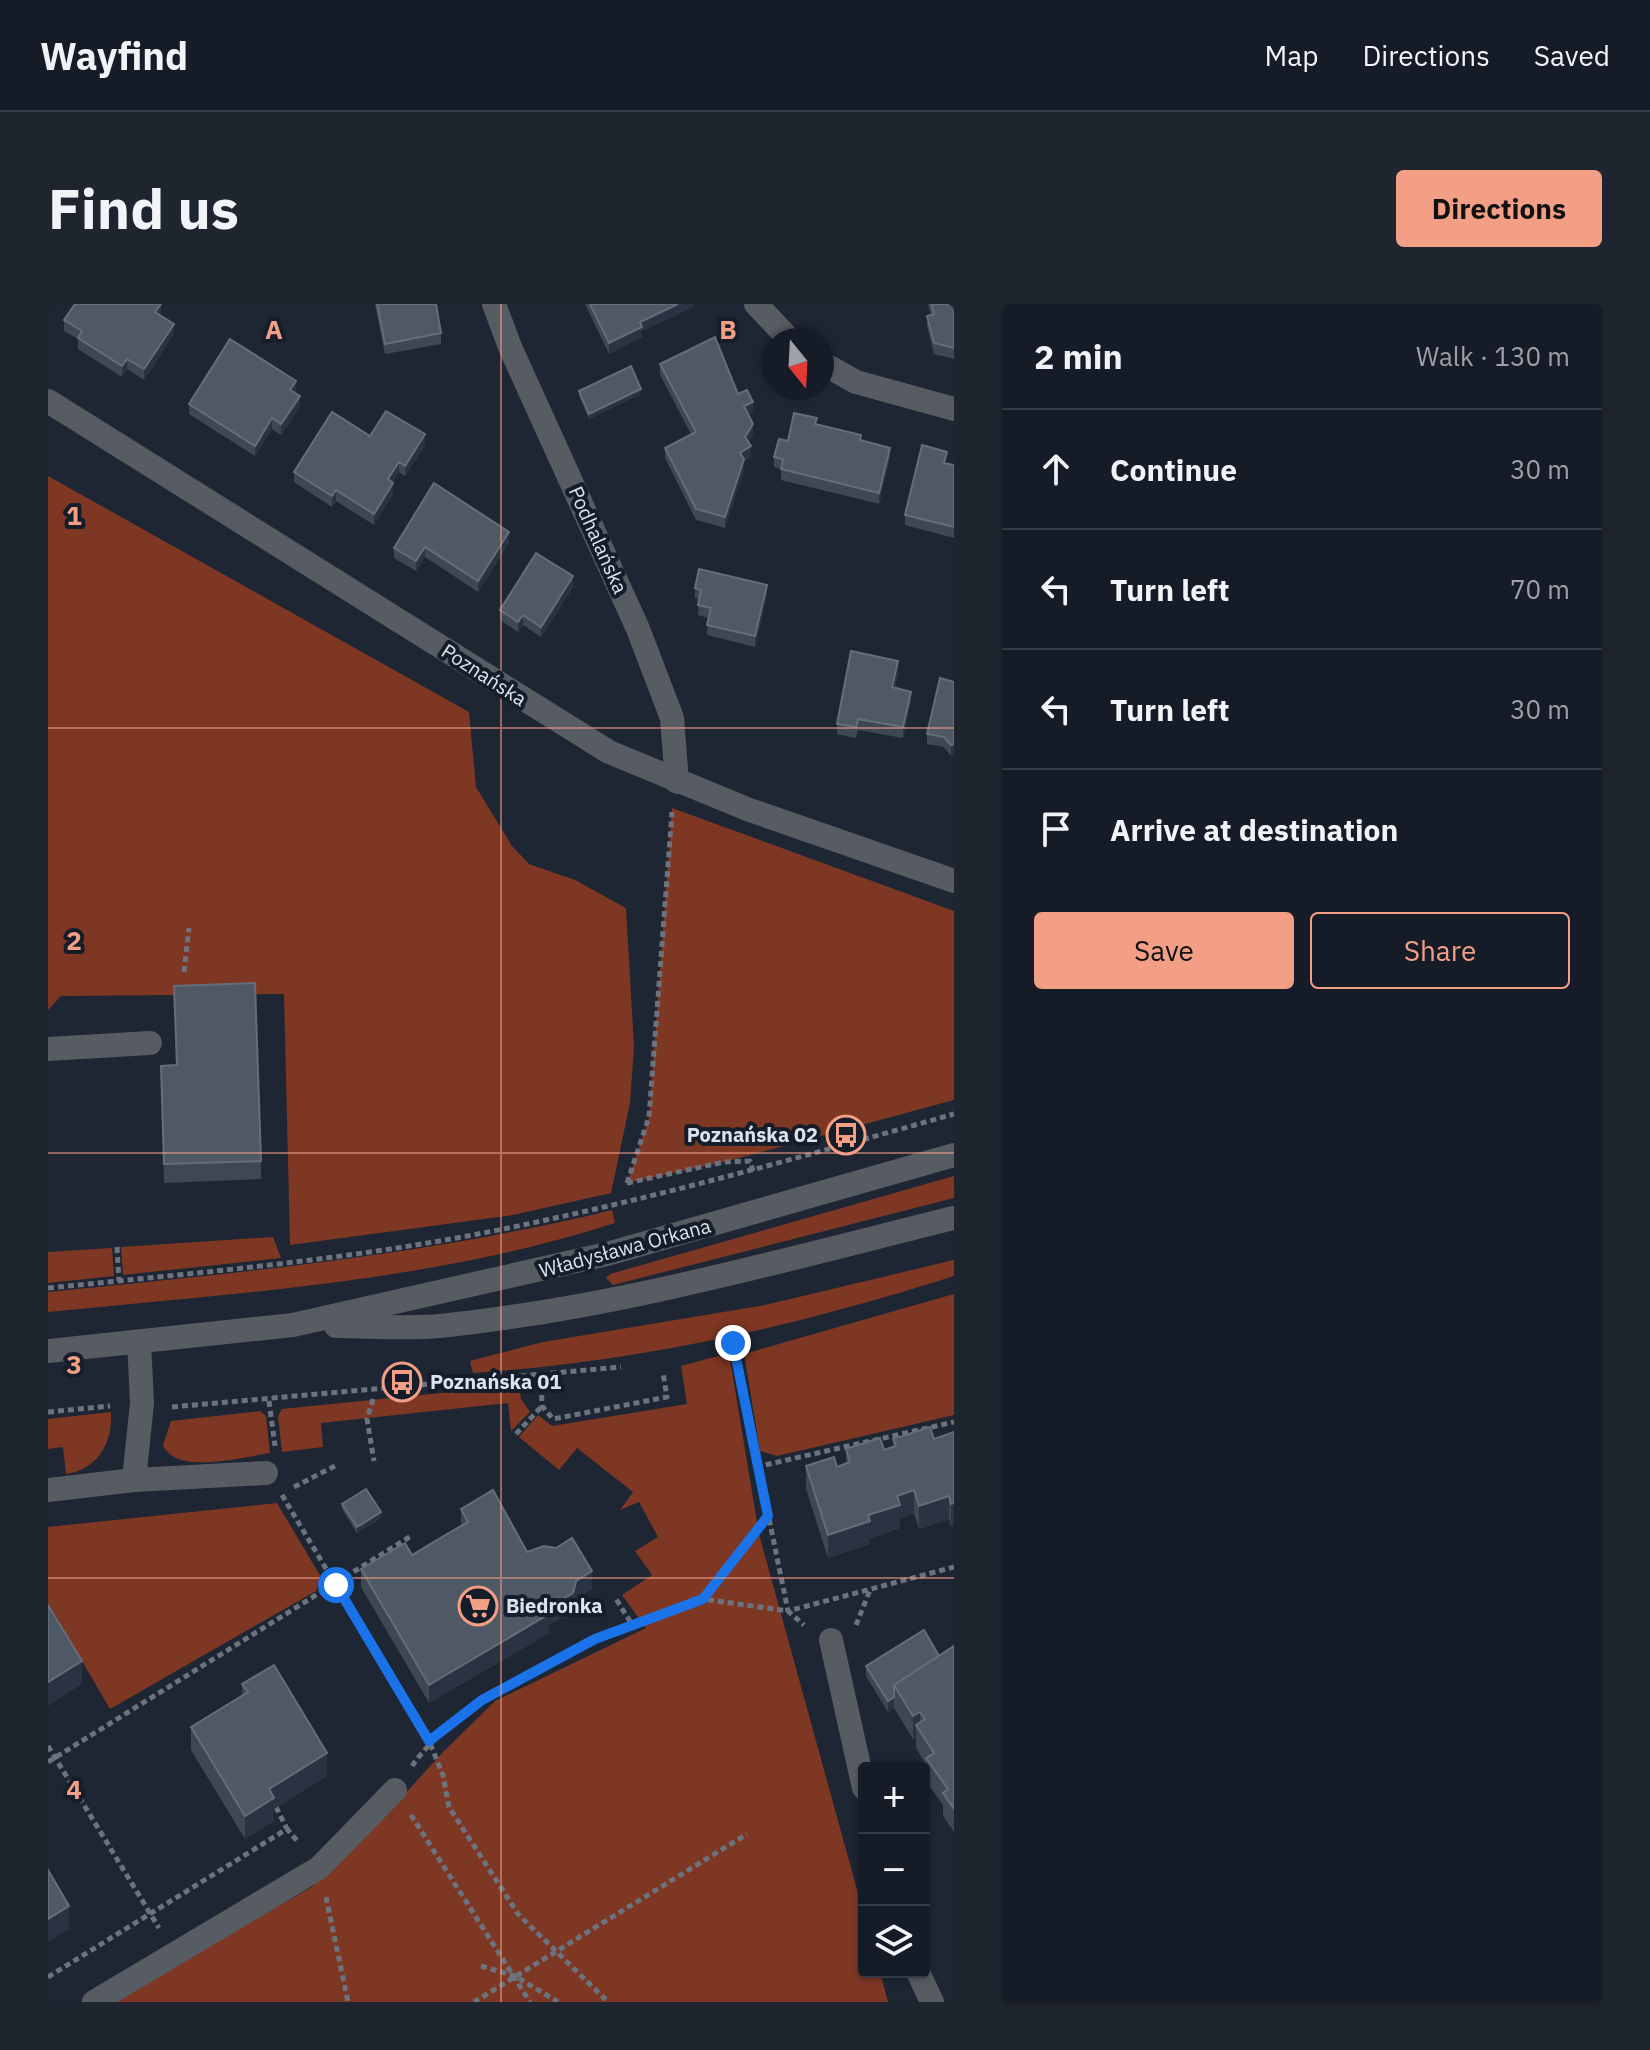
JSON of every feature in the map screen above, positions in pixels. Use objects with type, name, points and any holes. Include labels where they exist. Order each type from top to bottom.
[{"type":"street","name":"Podhalańska","points":[[494,304],[510,347],[638,629],[668,707],[672,718],[677,782]]},
{"type":"street","points":[[756,304],[779,328]]},
{"type":"street","points":[[834,370],[856,382],[954,409]]},
{"type":"street","name":"Poznańska","points":[[48,401],[609,752],[677,782],[954,881]]},
{"type":"street","points":[[48,1049],[150,1043]]},
{"type":"street","name":"Władysława Orkana","points":[[48,1351],[293,1325],[607,1254],[954,1155]]},
{"type":"street","name":"Władysława Orkana","points":[[293,1325],[437,1326],[555,1311],[667,1288],[954,1218]]},
{"type":"street","points":[[134,1480],[142,1403],[139,1342]]},
{"type":"street","points":[[48,1490],[271,1462]]},
{"type":"street","points":[[831,1640],[858,1762]]},
{"type":"street","points":[[94,2002],[319,1868],[395,1790]]},
{"type":"street","points":[[921,1978],[932,2002]]},
{"type":"path","points":[[686,813],[672,808],[649,1117],[627,1183],[724,1162],[750,1161],[753,1171]]},
{"type":"path","points":[[184,972],[189,928]]},
{"type":"path","points":[[48,1288],[314,1259],[460,1237],[556,1218],[753,1171],[954,1114]]},
{"type":"path","points":[[117,1247],[119,1281]]},
{"type":"path","points":[[733,1343],[788,1611],[821,1640],[831,1640]]},
{"type":"path","points":[[48,1412],[142,1403],[182,1409],[621,1367]]},
{"type":"path","points":[[541,1375],[542,1406],[553,1419],[667,1397],[663,1373]]},
{"type":"path","points":[[373,1399],[367,1419],[374,1461]]},
{"type":"path","points":[[269,1401],[271,1462]]},
{"type":"path","points":[[516,1434],[542,1406]]},
{"type":"path","points":[[756,1467],[954,1422]]},
{"type":"path","points":[[282,1494],[429,1741],[443,1775],[449,1807],[518,1914],[608,2002]]},
{"type":"path","points":[[703,1599],[768,1516]]},
{"type":"path","points":[[48,1762],[411,1536]]},
{"type":"path","points":[[530,2002],[395,1790],[429,1741],[482,1700],[595,1639],[703,1599],[788,1611],[954,1567]]},
{"type":"path","points":[[616,1599],[633,1626]]},
{"type":"path","points":[[48,1746],[174,1952]]},
{"type":"path","points":[[276,1807],[287,1829]]},
{"type":"path","points":[[474,2002],[747,1834]]},
{"type":"path","points":[[481,1966],[515,1976],[558,2002]]},
{"type":"shaded area","points":[[48,476],[469,712],[476,787],[512,846],[529,864],[575,880],[626,908],[634,1047],[630,1103],[611,1193],[513,1215],[290,1245],[284,994],[61,996],[48,1010]]},
{"type":"shaded area","points":[[672,808],[954,911],[954,1100],[724,1162],[627,1183],[649,1117]]},
{"type":"shaded area","points":[[954,1176],[954,1198],[613,1285],[606,1278],[610,1274]]},
{"type":"shaded area","points":[[612,1210],[615,1223],[546,1243],[405,1272],[263,1291],[48,1312],[48,1292],[261,1270],[402,1251]]},
{"type":"shaded area","points":[[273,1237],[281,1258],[123,1275],[121,1247]]},
{"type":"shaded area","points":[[112,1248],[114,1276],[48,1283],[48,1252]]},
{"type":"shaded area","points":[[954,1260],[954,1276],[836,1311],[716,1339],[656,1351],[534,1368],[473,1373],[470,1361],[543,1342],[765,1305]]},
{"type":"shaded area","points":[[954,1294],[954,1415],[777,1456],[760,1451],[744,1354]]},
{"type":"shaded area","points":[[729,1353],[759,1534],[858,1893],[858,1978],[882,1978],[888,2002],[108,2002],[312,1887],[362,1841],[443,1752],[495,1701],[646,1628],[622,1595],[652,1575],[635,1551],[658,1537],[639,1502],[620,1510],[633,1492],[577,1448],[559,1470],[519,1437],[538,1415],[552,1426],[687,1404],[681,1366]]},
{"type":"shaded area","points":[[519,1385],[521,1399],[530,1412],[511,1431],[508,1403],[321,1423],[323,1447],[282,1452],[278,1416],[282,1409]]},
{"type":"shaded area","points":[[260,1411],[266,1416],[270,1453],[195,1462],[181,1460],[170,1454],[163,1445],[171,1421]]},
{"type":"shaded area","points":[[111,1412],[109,1434],[101,1453],[86,1467],[66,1474],[63,1447],[48,1449],[48,1419]]},
{"type":"shaded area","points":[[277,1503],[321,1577],[316,1591],[110,1709],[48,1603],[48,1527]]},
{"type":"building","points":[[75,304],[161,304],[155,312],[174,324],[144,369],[127,359],[122,366],[78,338],[82,331],[64,320]]},
{"type":"building","points":[[377,304],[436,304],[441,333],[385,344]]},
{"type":"building","points":[[590,304],[678,304],[640,322],[642,327],[609,343]]},
{"type":"building","points":[[931,304],[954,304],[954,348],[934,343],[927,316],[934,314]]},
{"type":"building","points":[[715,337],[738,394],[747,390],[753,402],[744,406],[753,424],[745,437],[751,446],[740,453],[744,459],[725,517],[696,509],[665,448],[696,432],[660,364]]},
{"type":"building","points":[[230,339],[296,381],[290,390],[300,396],[281,424],[272,418],[255,446],[189,404]]},
{"type":"building","points":[[631,366],[641,389],[589,414],[579,391]]},
{"type":"building","points":[[386,411],[425,434],[405,466],[399,462],[388,479],[393,483],[374,514],[336,490],[332,496],[294,472],[332,412],[370,436]]},
{"type":"building","points":[[794,413],[817,418],[815,424],[861,435],[860,440],[890,448],[879,493],[781,469],[783,459],[774,457],[779,439],[788,441]]},
{"type":"building","points":[[922,445],[947,452],[944,463],[954,465],[954,527],[905,515]]},
{"type":"building","points":[[434,483],[509,532],[478,581],[425,547],[416,561],[394,548]]},
{"type":"building","points":[[536,553],[573,576],[541,627],[523,615],[518,622],[500,610]]},
{"type":"building","points":[[699,569],[767,585],[755,636],[707,625],[711,608],[698,605],[701,590],[695,588]]},
{"type":"building","points":[[851,651],[898,661],[892,687],[911,692],[903,727],[858,719],[856,727],[837,724]]},
{"type":"building","points":[[940,678],[954,682],[954,744],[951,745],[944,737],[927,734]]},
{"type":"building","points":[[255,983],[261,1161],[164,1164],[161,1066],[177,1065],[174,986]]},
{"type":"building","points":[[930,1427],[934,1439],[954,1432],[954,1503],[951,1504],[949,1496],[919,1506],[914,1490],[897,1496],[900,1505],[868,1515],[870,1521],[828,1535],[806,1466],[834,1457],[837,1467],[850,1462],[846,1449],[880,1438],[884,1450],[896,1446],[893,1439]]},
{"type":"building","points":[[366,1489],[381,1512],[357,1527],[342,1504]]},
{"type":"building","points":[[493,1490],[527,1552],[544,1546],[556,1548],[572,1538],[592,1571],[576,1581],[573,1593],[545,1609],[549,1614],[429,1685],[361,1569],[405,1543],[412,1555],[468,1522],[461,1509]]},
{"type":"building","points":[[48,1605],[82,1661],[48,1682]]},
{"type":"building","points":[[924,1630],[939,1656],[894,1685],[894,1697],[888,1701],[866,1666]]},
{"type":"building","points":[[954,1646],[954,1809],[943,1793],[948,1789],[926,1758],[934,1753],[916,1725],[925,1719],[920,1712],[913,1716],[894,1685]]},
{"type":"building","points":[[274,1665],[327,1753],[269,1789],[274,1798],[245,1816],[191,1727],[248,1692],[242,1684]]},
{"type":"building","points":[[48,1870],[69,1906],[48,1919]]},
{"type":"place","name":"Poznańska 02","points":[[846,1135]]},
{"type":"place","name":"Poznańska 01","points":[[402,1382]]},
{"type":"place","name":"Biedronka","points":[[478,1606]]},
{"type":"route","points":[[336,1585],[429,1741],[482,1700],[595,1639],[703,1599],[768,1516],[733,1343]]}]
